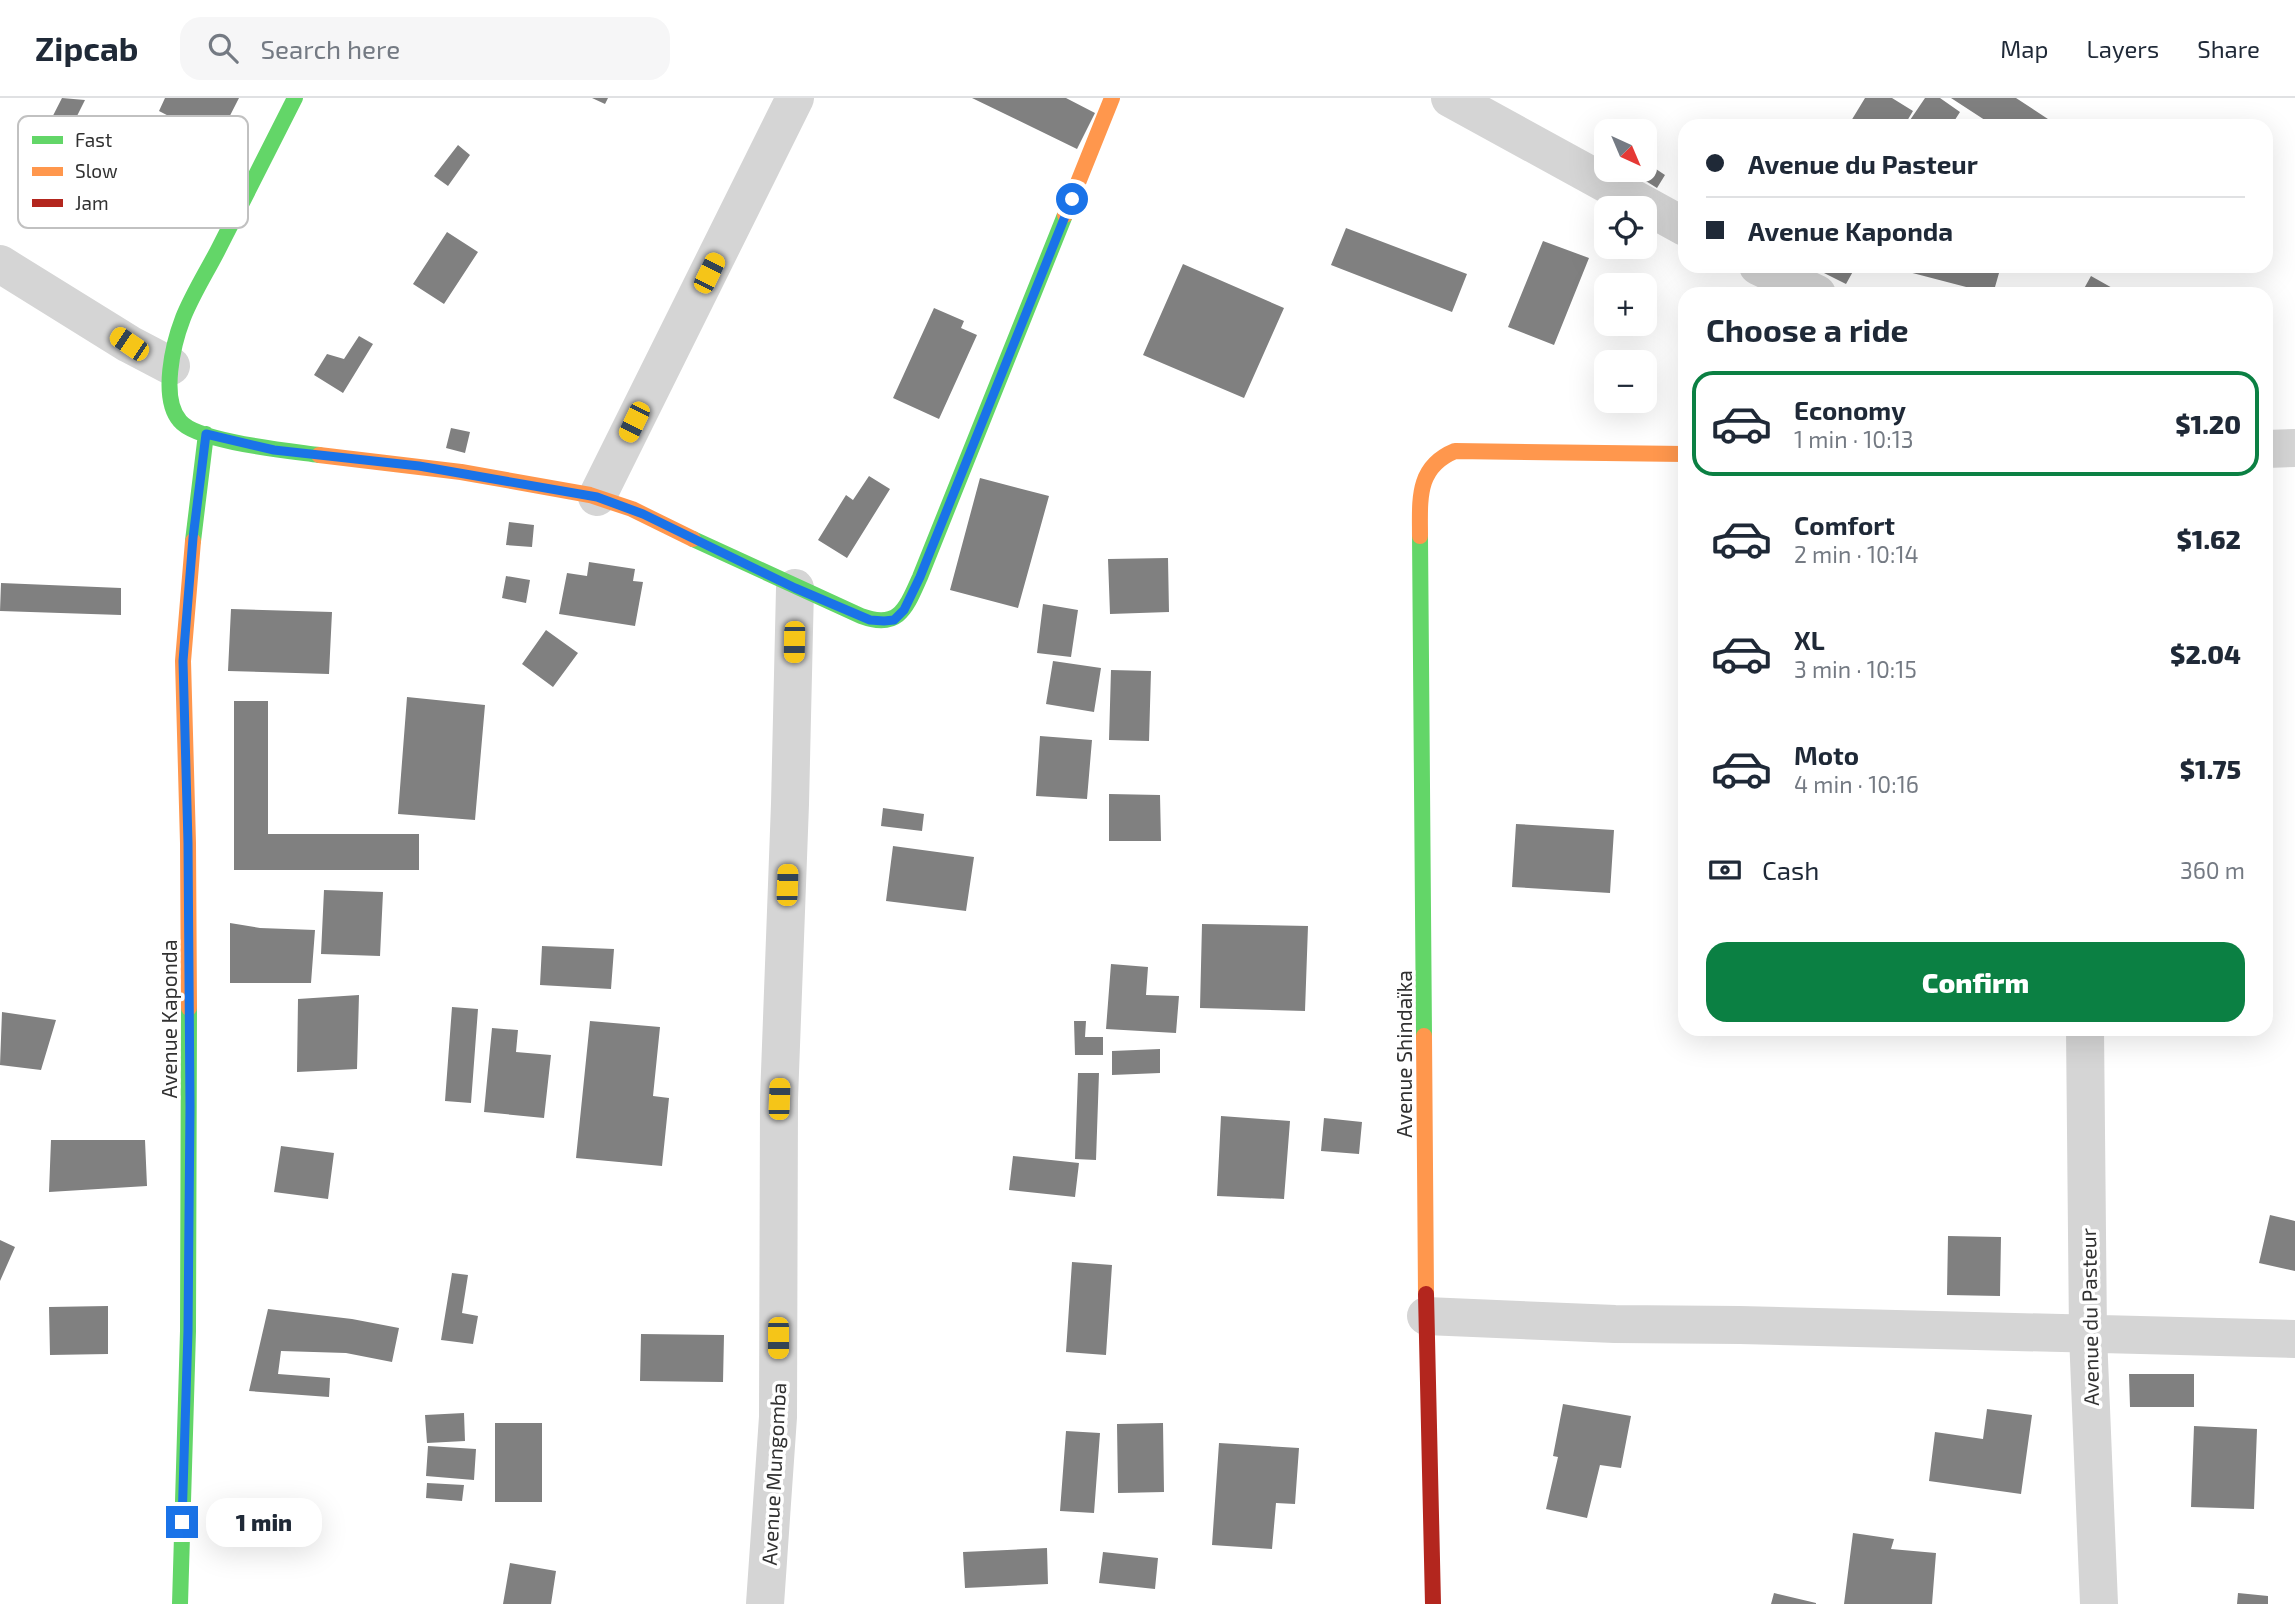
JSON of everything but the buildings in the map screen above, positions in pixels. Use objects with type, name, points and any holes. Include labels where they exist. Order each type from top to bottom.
[{"type":"street","points":[[248,190],[295,98]]},
{"type":"street","points":[[597,497],[795,98]]},
{"type":"street","points":[[229,228],[184,316],[175,342],[171,366],[171,402],[173,411],[183,425],[206,434],[274,450],[419,466],[597,497],[643,514],[795,588],[870,620],[894,620],[904,610],[920,577],[1112,98]]},
{"type":"street","points":[[1450,98],[1678,223]]},
{"type":"street","points":[[0,264],[129,344],[171,366]]},
{"type":"street","points":[[1773,273],[1802,287]]},
{"type":"street","name":"Avenue Kaponda","points":[[180,1604],[188,1331],[190,1120],[188,843],[183,661],[193,538],[206,434]]},
{"type":"street","points":[[2273,449],[2295,448]]},
{"type":"street","name":"Avenue Shindaïka","points":[[1433,1604],[1426,1316],[1422,485],[1428,470],[1442,455],[1455,451],[1678,454]]},
{"type":"street","name":"Avenue Mungomba","points":[[765,1604],[778,1417],[779,1099],[795,588]]},
{"type":"street","name":"Avenue du Pasteur","points":[[2085,1036],[2088,1335],[2099,1604]]},
{"type":"street","points":[[1426,1316],[1615,1324],[2295,1339]]},
{"type":"traffic: fast","points":[[248,191],[295,98]]},
{"type":"traffic: fast","points":[[693,539],[861,616],[884,620],[899,613],[905,607],[920,577],[1065,215]]},
{"type":"traffic: fast","points":[[229,228],[179,329],[170,371],[174,411],[180,421],[205,435],[319,455]]},
{"type":"traffic: fast","points":[[193,541],[206,434]]},
{"type":"traffic: fast","points":[[1420,536],[1424,1036]]},
{"type":"traffic: fast","points":[[180,1604],[188,1331],[189,1008]]},
{"type":"traffic: slow","points":[[1065,215],[1112,98]]},
{"type":"traffic: slow","points":[[1420,536],[1421,498],[1427,475],[1442,458],[1455,451],[1678,454]]},
{"type":"traffic: slow","points":[[319,455],[461,472],[590,495],[632,509],[693,539]]},
{"type":"traffic: slow","points":[[189,1008],[183,661],[193,541]]},
{"type":"traffic: slow","points":[[1424,1036],[1426,1294]]},
{"type":"traffic: jam","points":[[1426,1294],[1433,1604]]},
{"type":"route","points":[[182,1522],[188,1331],[190,1107],[188,843],[183,661],[193,538],[206,434],[274,450],[419,466],[597,497],[643,514],[795,588],[870,620],[894,620],[904,610],[920,577],[1072,199]]}]
